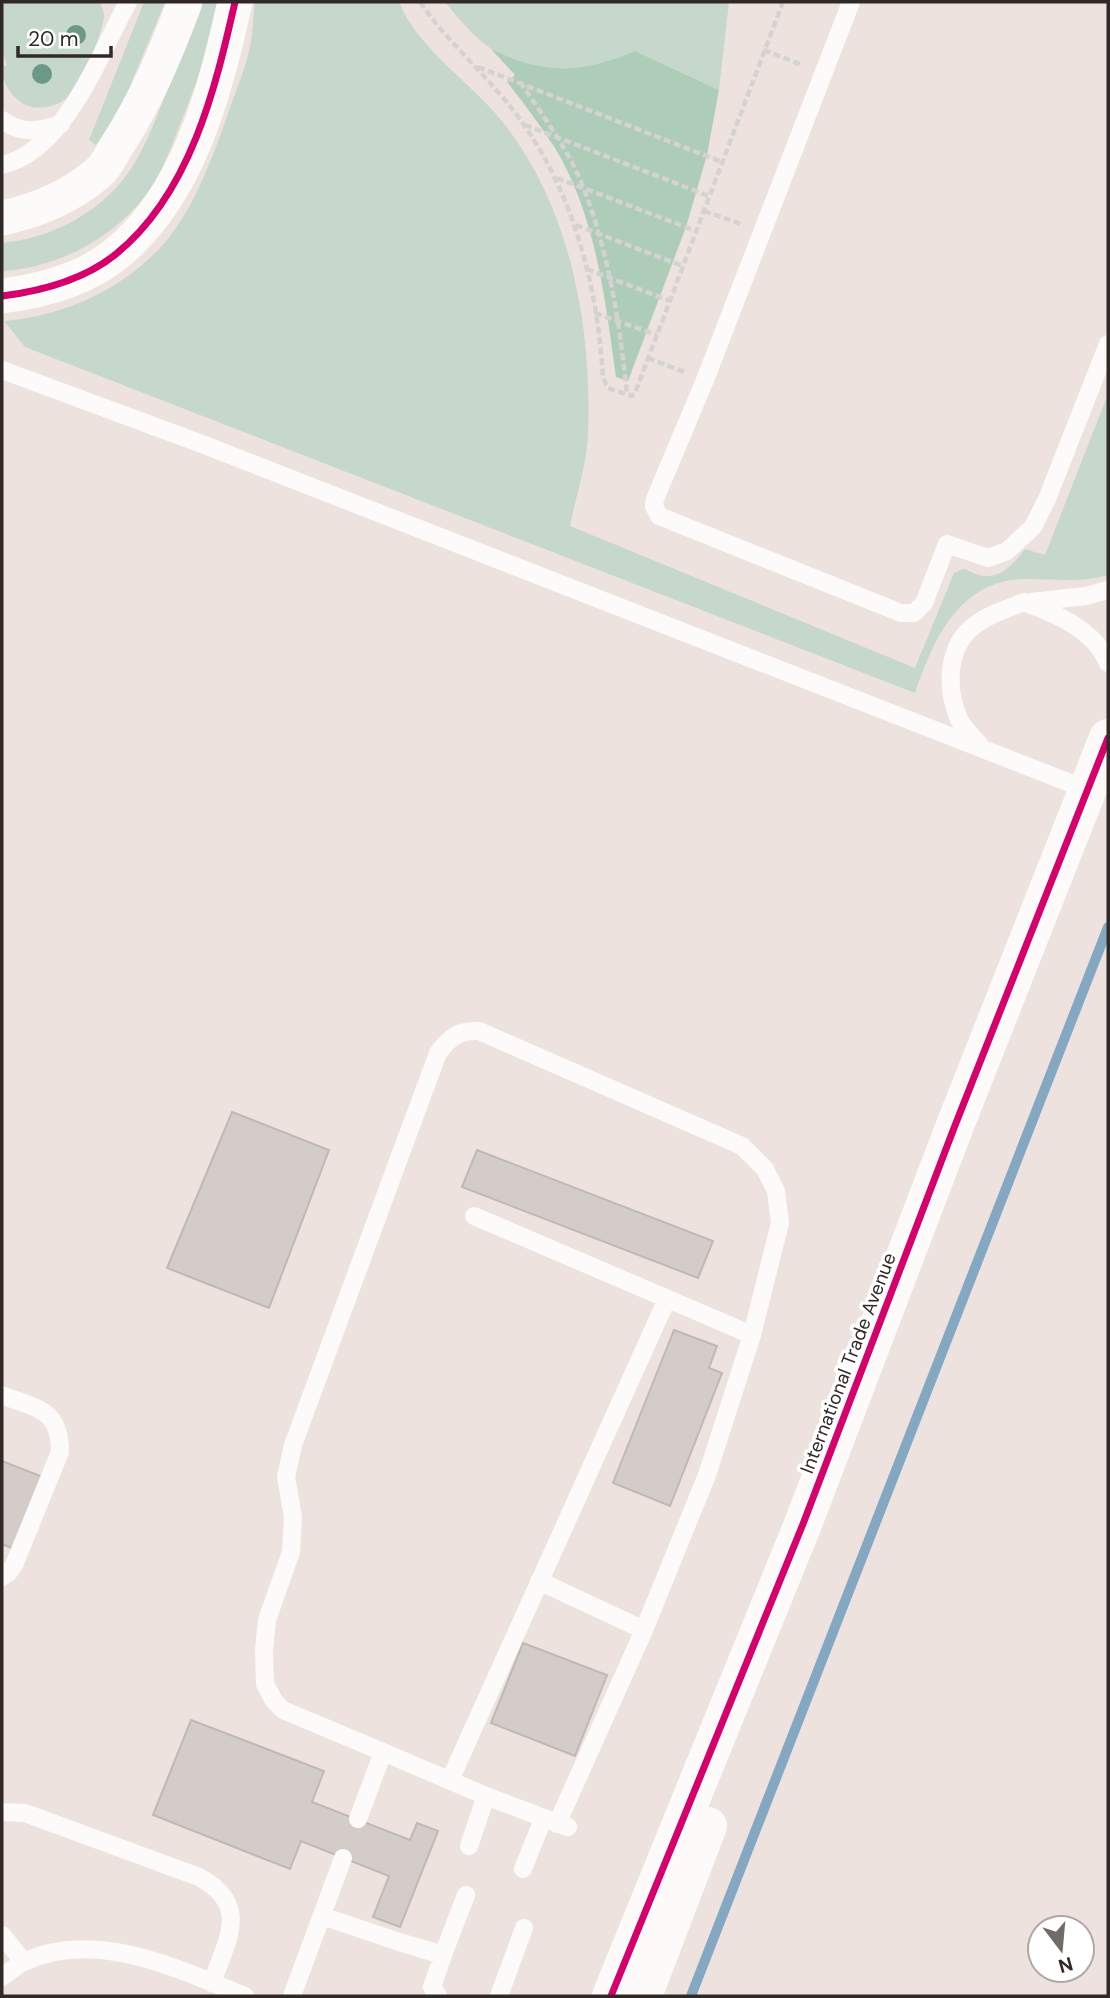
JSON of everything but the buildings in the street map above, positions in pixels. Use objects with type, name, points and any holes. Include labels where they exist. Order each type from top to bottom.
[{"type":"street","points":[[2,218],[19,215],[59,199],[100,172],[132,123],[157,75],[186,2]]},
{"type":"street","points":[[2,296],[54,287],[83,273],[116,254],[151,218],[180,174],[205,112],[236,2]]},
{"type":"street","name":"International Trade Avenue","points":[[611,1996],[803,1524],[954,1128],[1108,738]]},
{"type":"street","name":"International Trade Avenue","points":[[643,1996],[723,1787],[803,1524]]},
{"type":"lane","points":[[2,165],[13,163],[34,151],[61,124],[128,2]]},
{"type":"lane","points":[[851,2],[705,380],[655,499],[654,506],[659,516],[907,614],[914,613],[924,603],[947,544],[988,558],[1007,551],[1033,527],[1047,499],[1108,344]]},
{"type":"lane","points":[[2,120],[24,132],[61,124]]},
{"type":"lane","points":[[2,370],[202,444],[1088,790]]},
{"type":"lane","points":[[981,747],[960,721],[952,699],[950,672],[956,649],[972,626],[1024,602],[1086,596],[1108,590]]},
{"type":"lane","points":[[1024,602],[1051,612],[1087,634],[1103,650],[1108,663]]},
{"type":"lane","points":[[523,1869],[556,1823],[643,1630],[707,1475],[752,1335],[780,1223],[776,1191],[765,1169],[742,1146],[479,1031],[457,1034],[447,1040],[438,1053],[293,1445],[286,1477],[293,1517],[291,1552],[267,1620],[265,1684],[274,1701],[283,1710],[556,1823]]},
{"type":"lane","points":[[474,1216],[752,1335]]},
{"type":"lane","points":[[450,1780],[667,1299]]},
{"type":"lane","points":[[2,1395],[44,1412],[55,1422],[60,1433],[60,1452],[13,1565],[2,1577]]},
{"type":"lane","points":[[540,1581],[643,1630]]},
{"type":"lane","points":[[358,1819],[383,1752]]},
{"type":"lane","points":[[469,1846],[486,1796]]},
{"type":"lane","points":[[2,1812],[26,1813],[217,1886],[232,1912],[231,1927],[212,1983]]},
{"type":"lane","points":[[292,1996],[343,1858]]},
{"type":"lane","points":[[438,1996],[432,1987],[466,1895]]},
{"type":"lane","points":[[322,1916],[443,1955]]},
{"type":"lane","points":[[499,1996],[524,1928]]},
{"type":"lane","points":[[2,1935],[24,1962]]},
{"type":"lane","points":[[2,1977],[24,1962],[66,1950],[100,1948],[139,1957],[245,1996]]},
{"type":"path","points":[[420,2],[524,124],[556,178],[575,225],[586,269],[605,384],[613,390],[632,396],[783,2]]},
{"type":"path","points":[[764,50],[822,74]]},
{"type":"path","points":[[477,66],[722,162]]},
{"type":"path","points":[[520,82],[557,136],[583,187],[609,278],[627,395]]},
{"type":"path","points":[[524,124],[709,196]]},
{"type":"path","points":[[556,178],[696,231]]},
{"type":"path","points":[[704,211],[762,232]]},
{"type":"path","points":[[575,225],[683,266]]},
{"type":"path","points":[[586,269],[670,300]]},
{"type":"path","points":[[595,313],[657,335]]},
{"type":"path","points":[[648,358],[705,380]]},
{"type":"green space","points":[[2,2],[100,2],[104,17],[97,43],[79,84],[64,100],[41,108],[25,105],[14,97],[2,72],[2,67],[7,65],[2,51]]},
{"type":"green space","points":[[144,2],[165,2],[116,120],[96,145],[89,140]]},
{"type":"green space","points":[[203,2],[218,2],[205,56],[168,154],[145,196],[116,226],[81,249],[42,264],[2,271],[2,243],[41,235],[77,219],[109,195],[134,164],[148,137]]},
{"type":"green space","points":[[255,2],[399,2],[419,36],[493,111],[528,159],[547,195],[562,233],[573,272],[586,352],[587,445],[570,526],[915,668],[954,573],[963,569],[986,576],[1000,573],[1025,549],[1045,555],[1108,394],[1108,575],[1076,580],[1022,579],[1000,583],[981,591],[951,618],[940,635],[915,693],[25,347],[4,321],[48,314],[108,289],[127,277],[160,248],[183,217],[210,161],[242,74],[251,42]]},
{"type":"green space","points":[[445,2],[729,2],[719,90],[635,51],[587,68],[543,68],[514,61],[484,43]]},
{"type":"green space","points":[[491,49],[528,64],[563,68],[597,64],[635,51],[719,90],[707,155],[686,227],[628,381],[616,377],[597,259],[569,174],[555,148],[507,82],[515,75]]},
{"type":"waterway","points":[[691,1996],[1108,927]]},
{"type":"cycle path","points":[[2,296],[62,283],[90,271],[116,254],[142,230],[163,202],[196,138],[208,105],[235,2]]},
{"type":"cycle path","points":[[611,1996],[803,1524],[954,1128],[1108,738]]}]
